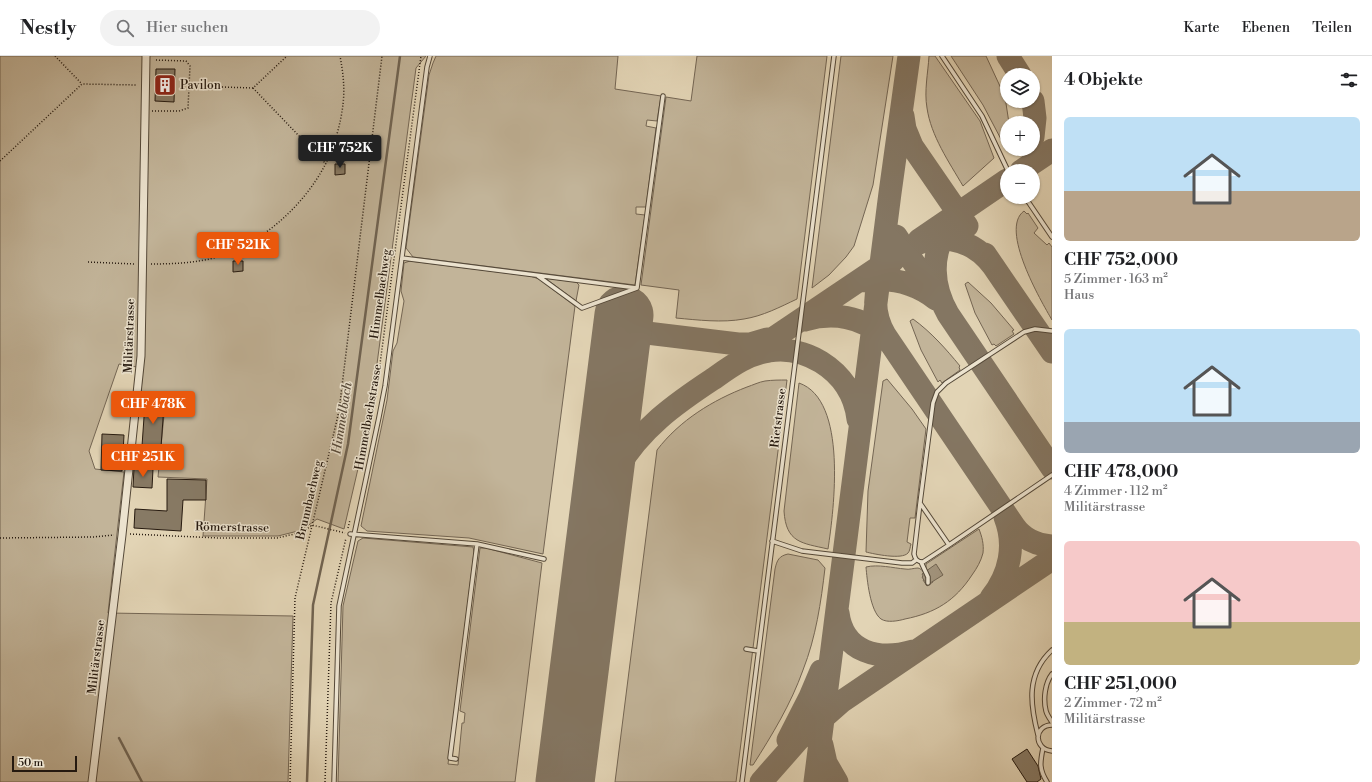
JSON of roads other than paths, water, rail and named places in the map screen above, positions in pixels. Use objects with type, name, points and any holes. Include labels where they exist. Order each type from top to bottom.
[{"type":"street","name":"Militärstrasse","points":[[92,782],[122,534],[141,356],[146,58]]},
{"type":"lane","name":"Himmelbachstrasse","points":[[334,782],[339,613],[381,409],[427,67],[430,56]]},
{"type":"lane","name":"Rietstrasse","points":[[742,782],[834,56]]},
{"type":"lane","points":[[942,56],[982,116],[1005,164]]},
{"type":"lane","points":[[637,288],[663,96]]},
{"type":"lane","points":[[1030,204],[1052,237]]},
{"type":"lane","points":[[402,258],[637,288]]},
{"type":"lane","points":[[538,276],[582,308],[637,288]]},
{"type":"lane","points":[[1052,331],[1035,329],[1024,332],[946,383],[937,392],[933,403],[920,504],[914,554],[916,560],[921,562],[926,561],[1052,475]]},
{"type":"lane","points":[[920,504],[949,545]]},
{"type":"lane","points":[[349,534],[423,538],[477,544],[544,559]]},
{"type":"lane","points":[[772,541],[802,551],[902,563],[912,563],[916,560]]},
{"type":"lane","points":[[456,759],[450,758],[477,544]]},
{"type":"lane","points":[[921,562],[928,577],[928,583]]},
{"type":"lane","points":[[746,649],[758,651]]},
{"type":"lane","points":[[1052,650],[1039,666],[1034,680],[1031,696],[1032,712],[1039,742],[1043,748],[1052,751]]},
{"type":"lane","points":[[1038,736],[1042,728],[1052,723],[1046,710],[1045,694],[1049,678],[1052,674]]},
{"type":"lane","points":[[455,719],[461,720]]},
{"type":"lane","points":[[1043,748],[1040,761],[1041,769],[1047,782]]},
{"type":"waterway","name":"Himmelbach","points":[[307,782],[313,605],[348,444],[400,56]]},
{"type":"waterway","points":[[119,738],[142,782]]},
{"type":"place","name":"Pavilon","points":[[165,85]]}]
